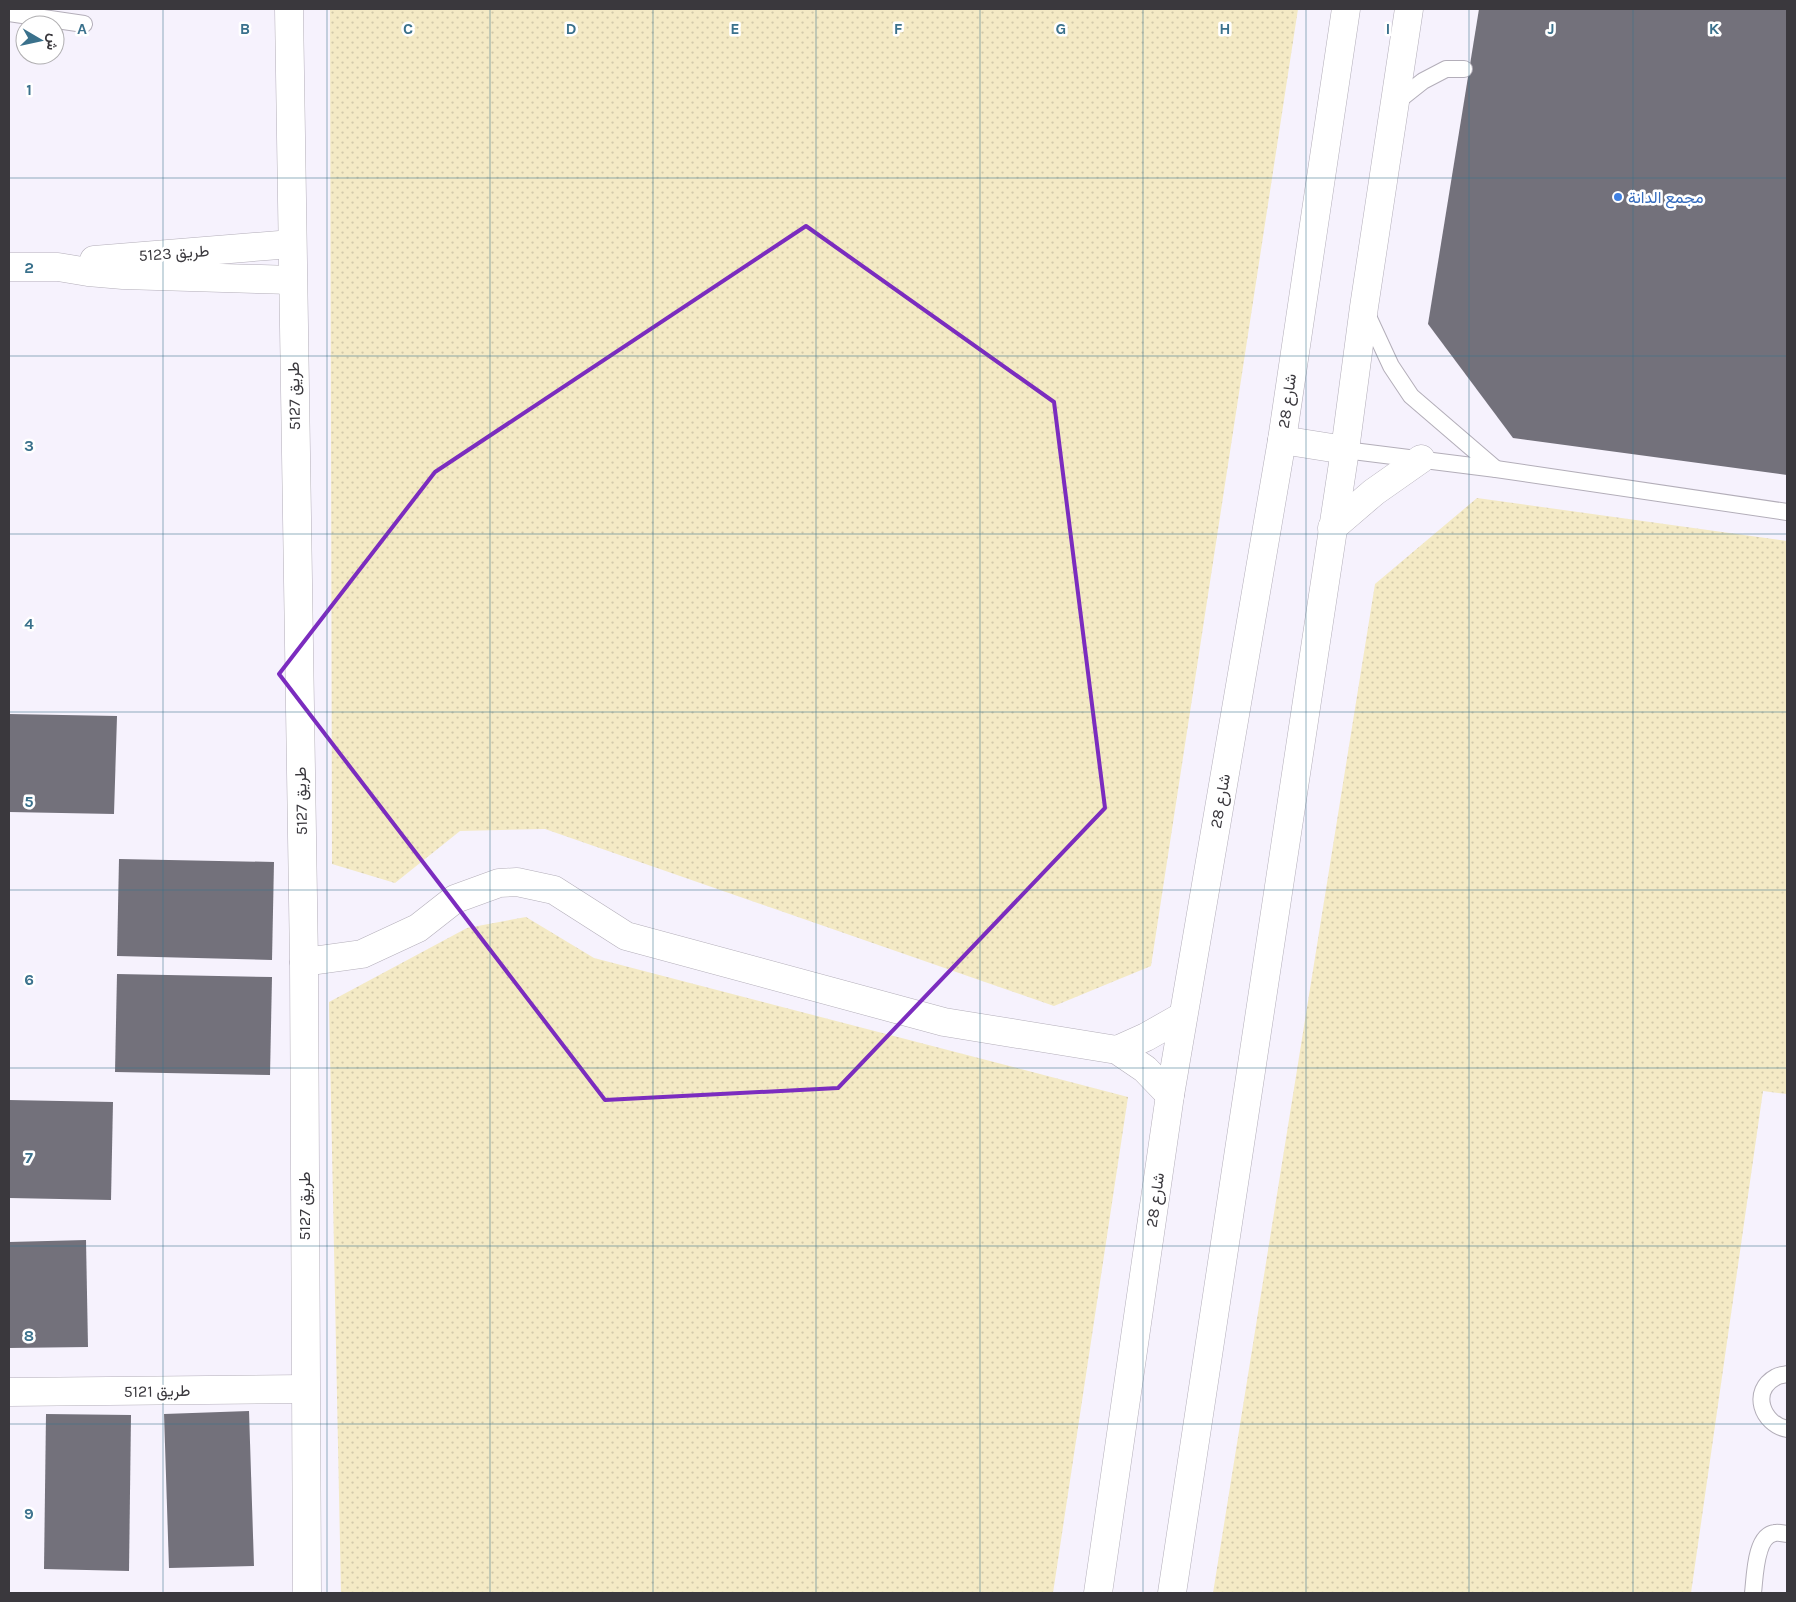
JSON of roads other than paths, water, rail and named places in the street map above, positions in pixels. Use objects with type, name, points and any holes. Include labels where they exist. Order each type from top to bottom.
[{"type":"street","name":"طريق 5127","points":[[289,9],[304,962],[307,1593]]},
{"type":"street","name":"شارع 28","points":[[1098,1593],[1170,1095],[1282,440],[1346,9]]},
{"type":"street","points":[[1172,1593],[1345,450],[1364,307],[1409,9]]},
{"type":"street","name":"طريق 5123","points":[[58,267],[86,261],[121,257],[292,244]]},
{"type":"street","name":"طريق 5123","points":[[9,267],[58,267],[123,275],[292,280]]},
{"type":"street","points":[[1282,440],[1345,450]]},
{"type":"street","points":[[1332,528],[1374,492],[1421,459]]},
{"type":"street","points":[[304,962],[362,954],[418,928],[455,899],[499,883],[517,882],[554,890],[626,936],[944,1022],[1117,1050],[1145,1069],[1170,1095]]},
{"type":"street","points":[[1117,1050],[1146,1037],[1183,1016]]},
{"type":"street","name":"طريق 5121","points":[[9,1392],[305,1389]]},
{"type":"lane","points":[[9,13],[84,24]]},
{"type":"lane","points":[[1394,104],[1423,81],[1446,69],[1464,69]]},
{"type":"lane","points":[[1364,307],[1391,366],[1411,396],[1496,469]]},
{"type":"lane","points":[[1345,450],[1496,469],[1787,512]]},
{"type":"lane","points":[[1787,1374],[1776,1377],[1767,1385],[1761,1397],[1762,1409],[1768,1420],[1778,1427],[1787,1429]]},
{"type":"lane","points":[[1753,1593],[1762,1542],[1775,1532],[1787,1534]]},
{"type":"place","name":"مجمع الدانة","points":[[1618,197]]}]
